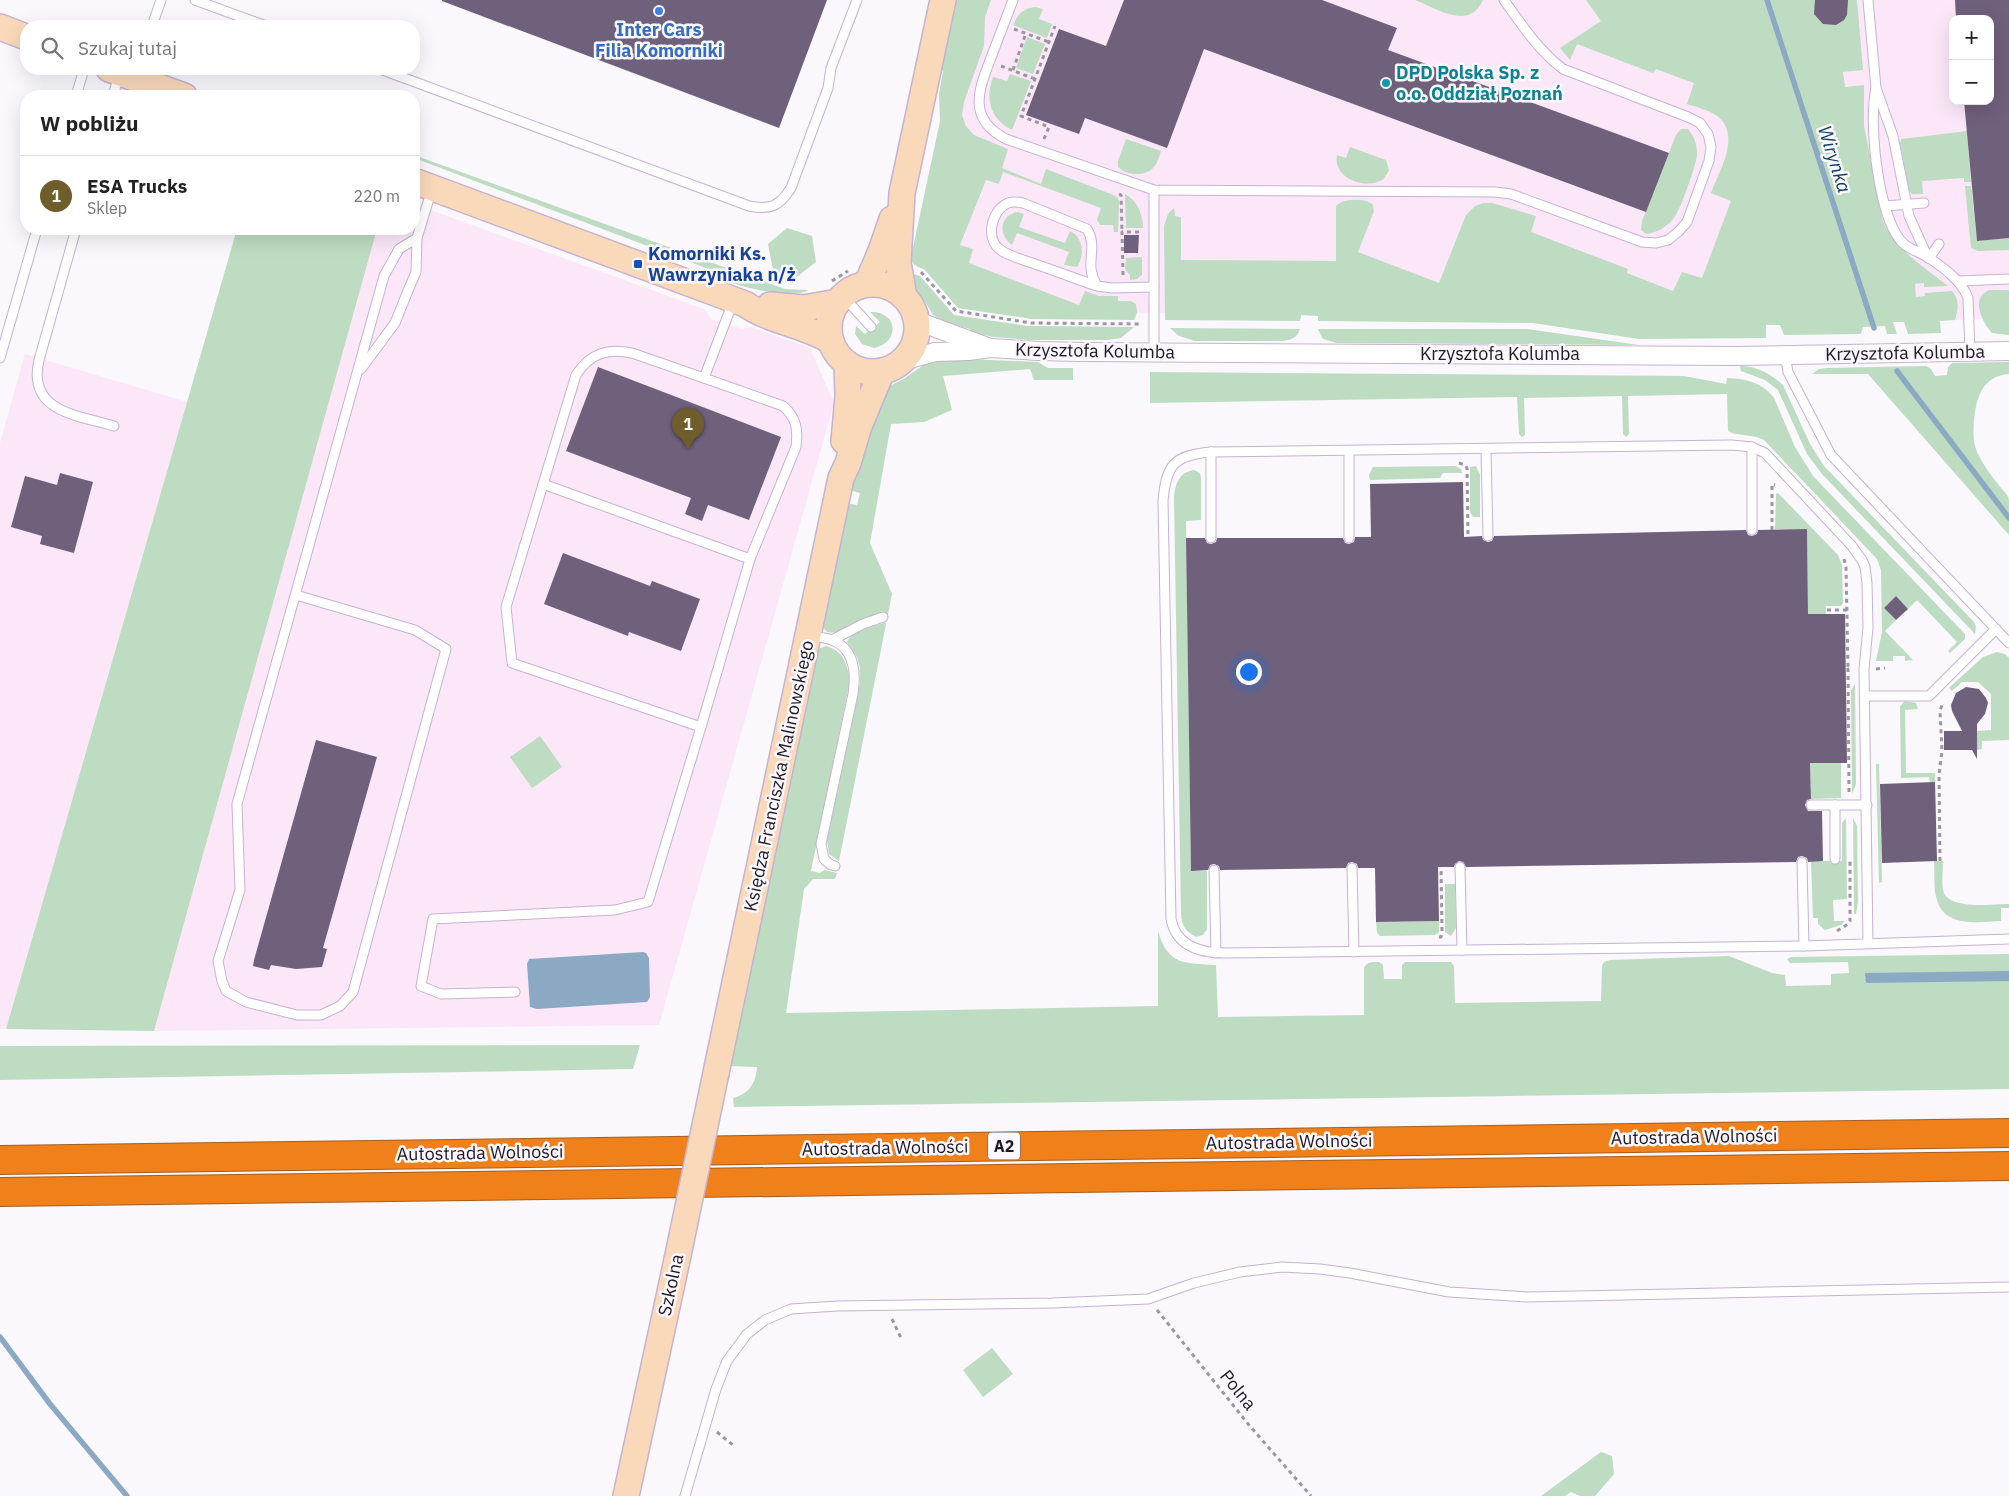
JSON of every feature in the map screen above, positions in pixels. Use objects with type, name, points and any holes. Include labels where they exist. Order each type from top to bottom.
[{"type":"highway","name":"Autostrada Wolności","points":[[0,1160],[2009,1133]]},
{"type":"highway","name":"Autostrada Wolności","points":[[0,1192],[2009,1166]]},
{"type":"street","points":[[904,296],[898,263],[902,193],[943,0]]},
{"type":"street","points":[[0,27],[20,35]]},
{"type":"street","points":[[122,77],[164,90]]},
{"type":"street","points":[[423,185],[739,302],[760,313],[808,328],[831,341]]},
{"type":"street","points":[[867,284],[902,193]]},
{"type":"street","points":[[867,284],[879,284],[892,288],[904,296],[912,308],[917,321],[915,343],[892,366],[860,370],[847,364],[837,354],[831,341],[829,326],[832,312],[841,299],[856,288],[867,284]]},
{"type":"street","points":[[739,302],[804,308],[841,299]]},
{"type":"street","name":"Krzysztofa Kolumba","points":[[917,321],[979,342],[991,348]]},
{"type":"street","name":"Krzysztofa Kolumba","points":[[892,366],[935,352],[991,348],[1038,351],[1785,355],[2009,351]]},
{"type":"street","name":"Księdza Franciszka Malinowskiego","points":[[716,1073],[820,638],[842,478],[848,396],[847,364]]},
{"type":"street","name":"Księdza Franciszka Malinowskiego","points":[[842,478],[863,414],[892,366]]},
{"type":"street","name":"Szkolna","points":[[626,1496],[716,1073]]},
{"type":"lane","points":[[154,20],[161,0]]},
{"type":"lane","points":[[195,0],[250,20]]},
{"type":"lane","points":[[396,75],[748,206],[763,208],[774,206],[784,198],[791,188],[828,88],[831,68],[857,0]]},
{"type":"lane","points":[[1013,0],[979,90],[981,114],[986,125],[995,134],[1006,139],[1154,190],[1496,192],[1511,194],[1642,242],[1656,243],[1668,240],[1687,222],[1709,161],[1711,147],[1708,134],[1700,123],[1563,69],[1548,58],[1535,44],[1504,0]]},
{"type":"lane","points":[[1868,0],[1876,88],[1893,136],[1906,204],[1912,224],[1929,258]]},
{"type":"lane","points":[[78,90],[82,75]]},
{"type":"lane","points":[[1876,88],[1872,110],[1874,140],[1885,206],[1890,223],[1897,236],[1907,246],[1929,258],[1958,281],[1968,298],[1970,352]]},
{"type":"lane","points":[[420,212],[423,185]]},
{"type":"lane","points":[[1154,190],[1154,352]]},
{"type":"lane","points":[[1097,286],[1091,276],[1092,242],[1087,229],[1032,206],[1015,202],[1008,203],[997,214],[991,230],[991,236],[994,245],[1001,250],[1097,286],[1112,288],[1154,287]]},
{"type":"lane","points":[[1885,206],[1924,203]]},
{"type":"lane","points":[[0,358],[35,235]]},
{"type":"lane","points":[[74,235],[39,360],[36,380],[47,402],[56,409],[114,426]]},
{"type":"lane","points":[[358,373],[395,323],[416,272],[417,235]]},
{"type":"lane","points":[[296,595],[415,630],[446,648],[353,992],[340,1006],[321,1015],[298,1015],[246,1002],[226,991],[222,981],[218,961],[240,890],[237,804],[384,276],[399,249],[417,238]]},
{"type":"lane","points":[[1929,258],[1939,244]]},
{"type":"lane","points":[[1958,281],[2009,279]]},
{"type":"lane","points":[[841,299],[872,327]]},
{"type":"lane","points":[[704,378],[739,302]]},
{"type":"lane","points":[[515,992],[441,994],[421,986],[433,919],[616,910],[648,902],[701,727],[750,559],[796,447],[796,422],[792,413],[783,406],[632,353],[608,351],[594,356],[583,364],[576,375],[506,607],[512,663],[701,727]]},
{"type":"lane","points":[[1785,355],[1788,372],[1831,455],[2009,643]]},
{"type":"lane","points":[[1752,446],[1752,530]]},
{"type":"lane","points":[[1868,944],[1864,669],[1868,628],[1865,567],[1851,545],[1764,453],[1752,446],[1210,452],[1187,455],[1173,466],[1165,482],[1163,501],[1171,919],[1176,933],[1187,945],[1205,952],[1216,953],[1354,952],[1804,946],[1868,944],[2009,939]]},
{"type":"lane","points":[[1486,450],[1488,536]]},
{"type":"lane","points":[[1349,451],[1349,538]]},
{"type":"lane","points":[[1210,452],[1211,538]]},
{"type":"lane","points":[[543,484],[750,559]]},
{"type":"lane","points":[[820,638],[883,617]]},
{"type":"lane","points":[[1865,696],[1929,696],[1996,630]]},
{"type":"lane","points":[[820,638],[848,654],[852,660],[855,674],[853,694],[821,844],[824,859],[827,863],[835,866]]},
{"type":"lane","points":[[1811,805],[1867,805]]},
{"type":"lane","points":[[1835,805],[1835,859]]},
{"type":"lane","points":[[1802,862],[1804,946]]},
{"type":"lane","points":[[1460,867],[1462,950]]},
{"type":"lane","points":[[1352,868],[1354,952]]},
{"type":"lane","points":[[1214,870],[1216,953]]},
{"type":"lane","points":[[686,1496],[716,1389],[727,1361],[747,1334],[765,1320],[790,1309],[1062,1303],[1148,1298],[1194,1283],[1240,1272],[1282,1267],[1350,1273],[1449,1292],[1528,1297],[2009,1287]]},
{"type":"path","points":[[1004,25],[1049,42]]},
{"type":"path","points":[[1042,144],[1049,127],[1021,116],[1056,26]]},
{"type":"path","points":[[1012,70],[1026,34]]},
{"type":"path","points":[[990,62],[1035,79]]},
{"type":"path","points":[[1113,191],[1121,195],[1122,271],[1125,280]]},
{"type":"path","points":[[1122,232],[1142,232]]},
{"type":"path","points":[[915,269],[922,273],[956,311],[1031,323],[1138,322],[1154,324]]},
{"type":"path","points":[[1450,463],[1460,463],[1465,465],[1466,468],[1468,536]]},
{"type":"path","points":[[1772,530],[1772,484],[1781,491]]},
{"type":"path","points":[[1838,551],[1846,567],[1848,669]]},
{"type":"path","points":[[1827,610],[1847,610]]},
{"type":"path","points":[[1876,669],[1885,668]]},
{"type":"path","points":[[1940,861],[1939,775],[1942,751],[1940,711],[1950,691],[1941,684]]},
{"type":"path","points":[[1436,938],[1441,937],[1442,932],[1441,867]]},
{"type":"path","name":"Polna","points":[[1148,1298],[1249,1425],[1311,1496]]},
{"type":"path","points":[[890,1306],[892,1320],[901,1338]]},
{"type":"path","points":[[705,1427],[717,1432],[734,1446]]},
{"type":"shaded area","points":[[977,0],[1724,0],[1842,317],[1053,312],[982,300],[929,236]]},
{"type":"shaded area","points":[[1802,0],[2009,0],[2009,318],[1893,322]]},
{"type":"shaded area","points":[[420,206],[704,309],[711,319],[742,329],[751,327],[810,348],[834,403],[659,1025],[154,1031],[375,235],[420,235]]},
{"type":"shaded area","points":[[25,354],[187,402],[6,1029],[0,1029],[0,443]]},
{"type":"green space","points":[[954,0],[991,0],[985,17],[984,46],[964,102],[962,115],[966,126],[974,135],[1008,149],[1002,168],[1041,184],[1046,169],[1111,194],[1117,197],[1119,201],[1118,232],[1114,232],[1113,225],[1100,225],[1097,220],[1101,208],[1003,172],[999,184],[986,180],[960,245],[973,249],[969,263],[1079,305],[1085,291],[1099,296],[1118,296],[1118,301],[1131,301],[1136,304],[1137,313],[1134,320],[1032,319],[958,308],[924,269],[912,262],[911,257],[940,121],[939,94],[943,71],[940,68]]},
{"type":"green space","points":[[1415,0],[1483,0],[1477,9],[1470,14],[1461,16],[1443,12]]},
{"type":"green space","points":[[1586,0],[1857,0],[1863,70],[1843,72],[1845,87],[1864,85],[1864,126],[1883,221],[1895,241],[1903,249],[1920,265],[1948,286],[1924,287],[1924,283],[1915,284],[1916,297],[1925,296],[1925,293],[1952,291],[1957,301],[1955,320],[1940,321],[1941,333],[1908,334],[1904,322],[1893,322],[1897,334],[1887,334],[1885,326],[1863,327],[1861,334],[1784,335],[1780,325],[1766,325],[1766,338],[1639,339],[1533,323],[1318,321],[1318,316],[1301,315],[1300,321],[1165,320],[1164,226],[1168,214],[1174,208],[1175,216],[1181,217],[1181,260],[1336,261],[1336,206],[1344,201],[1360,200],[1373,205],[1374,211],[1358,252],[1439,283],[1466,215],[1475,206],[1483,203],[1492,203],[1536,216],[1531,232],[1628,269],[1627,273],[1673,291],[1682,272],[1702,278],[1731,201],[1711,193],[1723,164],[1728,143],[1728,133],[1724,124],[1717,116],[1687,104],[1694,83],[1656,69],[1653,73],[1577,44],[1570,60],[1560,48],[1601,21]]},
{"type":"green space","points":[[1035,7],[1043,9],[1039,19],[1052,24],[1047,38],[1013,25],[1021,13]]},
{"type":"green space","points":[[1027,37],[1045,44],[1033,74],[1016,68]]},
{"type":"green space","points":[[1010,74],[1031,81],[1012,130],[994,114],[991,108],[989,93],[993,77],[1007,81]]},
{"type":"green space","points":[[1681,129],[1688,129],[1696,144],[1697,154],[1691,177],[1680,207],[1673,219],[1661,229],[1646,234],[1641,230],[1642,221],[1676,135]]},
{"type":"green space","points":[[1967,131],[1971,182],[1964,182],[1964,178],[1922,181],[1923,194],[1912,194],[1909,191],[1900,143],[1901,139]]},
{"type":"green space","points":[[1126,139],[1161,151],[1157,163],[1152,169],[1148,172],[1135,174],[1125,172],[1118,167],[1118,161]]},
{"type":"green space","points":[[1350,147],[1386,160],[1389,170],[1384,179],[1368,184],[1360,183],[1345,176],[1337,163],[1337,155],[1346,158]]},
{"type":"green space","points":[[420,157],[785,289],[808,290],[801,293],[776,293],[733,284],[714,276],[706,268],[420,160]]},
{"type":"green space","points":[[1965,186],[1971,186],[1977,241],[2009,238],[2009,250],[1978,251],[1971,248]]},
{"type":"green space","points":[[1125,194],[1133,200],[1139,209],[1143,228],[1126,228]]},
{"type":"green space","points":[[1018,212],[1024,214],[1019,227],[1065,243],[1070,231],[1078,237],[1082,252],[1077,267],[1064,265],[1069,252],[1017,233],[1012,245],[1007,241],[1003,231],[1004,221],[1007,217]]},
{"type":"green space","points":[[787,228],[812,236],[816,262],[794,279],[773,270],[768,244]]},
{"type":"green space","points":[[235,235],[375,235],[154,1031],[6,1029]]},
{"type":"green space","points":[[1142,257],[1142,275],[1137,279],[1130,280],[1130,275],[1125,269],[1126,258]]},
{"type":"green space","points":[[907,272],[920,276],[954,315],[1028,326],[1134,327],[1121,338],[1107,340],[1029,340],[993,337],[972,332],[970,329],[944,322],[933,315],[915,289]]},
{"type":"green space","points":[[1989,290],[2009,290],[2009,335],[1992,333],[1982,317],[1979,304],[1980,299]]},
{"type":"green space","points":[[870,312],[887,316],[893,328],[888,340],[874,348],[862,344],[855,334],[856,326],[865,334],[880,322]]},
{"type":"green space","points":[[1170,328],[1300,329],[1293,338],[1282,341],[1195,341],[1179,336]]},
{"type":"green space","points":[[1318,329],[1527,329],[1639,345],[1337,343],[1323,339]]},
{"type":"green space","points":[[967,359],[1038,362],[1048,368],[1073,368],[1073,380],[1034,380],[1030,369],[943,376],[952,410],[924,422],[891,424],[870,543],[892,594],[839,861],[829,854],[827,840],[860,683],[860,668],[857,657],[847,642],[859,631],[886,622],[883,611],[849,625],[836,633],[827,632],[822,626],[846,503],[857,505],[860,493],[849,490],[855,463],[888,387],[925,364],[937,361],[967,361]]},
{"type":"green space","points":[[2009,362],[2009,374],[1992,379],[1982,390],[1977,404],[1973,433],[1979,456],[2009,500],[2009,535],[1868,374],[1812,374],[1819,369],[1827,368],[1926,366],[1931,369],[1935,376],[1947,375],[1948,367],[1952,363]]},
{"type":"green space","points":[[1740,366],[1752,367],[1763,371],[1783,385],[1810,444],[1824,466],[1974,622],[1976,627],[1975,634],[1822,474],[1807,454],[1778,390],[1765,380],[1741,371]]},
{"type":"green space","points":[[1150,372],[1684,376],[1726,384],[1727,378],[1753,382],[1764,388],[1774,398],[1795,447],[1813,476],[1965,634],[1965,639],[1950,653],[1948,651],[1957,642],[1917,600],[1908,609],[1896,596],[1884,608],[1896,620],[1885,631],[1913,660],[1905,661],[1905,656],[1893,656],[1893,661],[1876,661],[1882,632],[1881,570],[1877,559],[1764,440],[1728,431],[1727,394],[1628,396],[1629,434],[1626,437],[1623,434],[1622,396],[1524,398],[1525,435],[1522,437],[1519,434],[1517,397],[1150,403]]},
{"type":"green space","points":[[1455,466],[1461,469],[1462,473],[1443,473],[1440,478],[1370,480],[1369,475],[1373,467]]},
{"type":"green space","points":[[1476,466],[1480,475],[1480,517],[1473,517],[1470,512],[1470,467]]},
{"type":"green space","points":[[1194,470],[1200,473],[1201,478],[1201,520],[1186,521],[1191,870],[1207,871],[1207,929],[1203,935],[1196,937],[1185,928],[1181,914],[1174,498],[1175,488],[1181,476]]},
{"type":"green space","points":[[1778,493],[1838,555],[1842,565],[1843,603],[1841,606],[1826,606],[1826,614],[1808,614],[1807,529],[1775,529],[1776,494]]},
{"type":"green space","points":[[826,646],[837,651],[844,659],[850,680],[811,871],[820,873],[824,870],[837,873],[835,879],[813,879],[804,889],[786,1013],[1158,1006],[1158,931],[1167,951],[1173,957],[1187,963],[1216,965],[1218,1017],[1364,1015],[1364,968],[1368,963],[1372,962],[1379,962],[1383,965],[1384,979],[1402,979],[1402,965],[1405,962],[1451,962],[1454,966],[1455,1003],[1601,1001],[1602,966],[1604,962],[1610,960],[1729,956],[1772,973],[1785,975],[1786,986],[1831,985],[1831,974],[1849,973],[1848,962],[1790,963],[1787,959],[1791,957],[2009,954],[2009,1089],[734,1107],[733,1098],[743,1094],[751,1087],[756,1073],[757,1067],[729,1066],[818,649]]},
{"type":"green space","points":[[1997,652],[2005,654],[2009,658],[2009,740],[1982,741],[1982,749],[1977,750],[1977,731],[1991,730],[1991,694],[1978,682],[1962,682],[1952,691],[1949,688],[1983,657]]},
{"type":"green space","points":[[1855,684],[1856,784],[1852,794],[1851,690]]},
{"type":"green space","points":[[1905,701],[1916,703],[1918,709],[1905,710],[1906,773],[1935,773],[1935,782],[1930,783],[1929,777],[1901,778],[1900,706]]},
{"type":"green space","points":[[540,736],[562,767],[532,788],[510,757]]},
{"type":"green space","points":[[1810,763],[1841,763],[1841,798],[1811,799]]},
{"type":"green space","points":[[1876,764],[1879,764],[1882,882],[1879,883]]},
{"type":"green space","points":[[1846,818],[1847,899],[1833,900],[1834,921],[1845,921],[1841,925],[1825,930],[1818,924],[1818,918],[1813,918],[1811,861],[1842,861],[1842,823]]},
{"type":"green space","points":[[1853,818],[1857,826],[1858,902],[1856,914],[1854,914]]},
{"type":"green space","points":[[1934,861],[1943,861],[1943,890],[1948,898],[1955,902],[1974,905],[2009,904],[2009,908],[2001,908],[2001,921],[1963,921],[1947,915],[1941,909],[1936,896]]},
{"type":"green space","points":[[1445,884],[1455,884],[1456,928],[1451,936],[1445,932]]},
{"type":"green space","points":[[1439,921],[1439,932],[1435,935],[1380,936],[1377,932],[1376,922]]},
{"type":"green space","points":[[640,1045],[633,1069],[0,1080],[0,1046]]},
{"type":"green space","points":[[992,1348],[1013,1374],[983,1397],[963,1370]]},
{"type":"green space","points":[[1601,1452],[1612,1456],[1614,1474],[1595,1496],[1580,1496],[1571,1492],[1565,1496],[1541,1496]]},
{"type":"water","points":[[643,952],[649,958],[650,997],[647,1002],[537,1009],[530,1007],[527,964],[529,959]]},
{"type":"water","points":[[2009,971],[2009,981],[1866,983],[1865,973]]},
{"type":"building","points":[[442,0],[827,0],[779,128]]},
{"type":"building","name":"DPD Polska Sp. z o.o. Oddział Poznań","points":[[1124,0],[1322,0],[1397,28],[1388,50],[1669,153],[1646,212],[1204,49],[1167,148],[1085,118],[1079,134],[1026,115],[1059,29],[1106,46]]},
{"type":"building","points":[[1815,0],[1848,0],[1847,15],[1844,20],[1836,25],[1823,24],[1814,14]]},
{"type":"building","points":[[1955,0],[2009,0],[2009,238],[1977,241],[1964,105],[1994,105],[1994,15],[1956,15]]},
{"type":"building","points":[[1124,235],[1139,235],[1138,253],[1124,253]]},
{"type":"building","points":[[598,367],[781,437],[749,520],[708,505],[702,521],[685,514],[691,498],[566,451]]},
{"type":"building","points":[[60,473],[93,482],[74,553],[40,544],[42,536],[11,527],[25,476],[57,485]]},
{"type":"building","points":[[1463,482],[1464,537],[1482,536],[1483,540],[1488,542],[1492,541],[1494,536],[1746,530],[1748,535],[1752,536],[1757,534],[1758,530],[1807,529],[1808,614],[1845,614],[1847,763],[1810,763],[1811,799],[1807,800],[1805,805],[1808,811],[1822,811],[1823,861],[1808,862],[1807,858],[1802,856],[1798,857],[1796,862],[1466,867],[1463,862],[1459,861],[1454,867],[1438,867],[1439,921],[1376,922],[1375,868],[1358,868],[1357,864],[1352,862],[1348,863],[1346,868],[1220,870],[1219,866],[1214,864],[1210,865],[1208,870],[1191,871],[1186,538],[1205,538],[1207,543],[1211,544],[1216,542],[1217,538],[1343,538],[1345,543],[1349,544],[1354,542],[1355,537],[1371,537],[1370,484]]},
{"type":"building","points":[[563,553],[650,586],[652,581],[700,599],[681,651],[629,632],[628,636],[544,604]]},
{"type":"building","points":[[1896,596],[1908,609],[1896,620],[1884,608]]},
{"type":"building","points":[[1966,687],[1979,689],[1988,703],[1985,714],[1977,724],[1977,759],[1972,750],[1944,750],[1944,731],[1962,731],[1951,705],[1956,693]]},
{"type":"building","points":[[316,740],[377,757],[323,948],[327,949],[322,967],[296,969],[271,965],[269,970],[253,966],[254,960]]},
{"type":"building","points":[[1935,782],[1937,861],[1882,863],[1880,784]]},
{"type":"waterway","name":"Wirynka","points":[[1767,0],[1874,328]]},
{"type":"waterway","name":"Wirynka","points":[[1897,371],[2009,518]]},
{"type":"waterway","points":[[0,1337],[50,1404],[127,1496]]},
{"type":"place","name":"Inter Cars Filia Komorniki","points":[[659,11]]},
{"type":"place","name":"DPD Polska Sp. z o.o. Oddział Poznań","points":[[1386,83]]},
{"type":"place","name":"Komorniki Ks. Wawrzyniaka n/ż","points":[[638,264]]},
{"type":"place","name":"ESA Trucks","points":[[688,449]]}]
